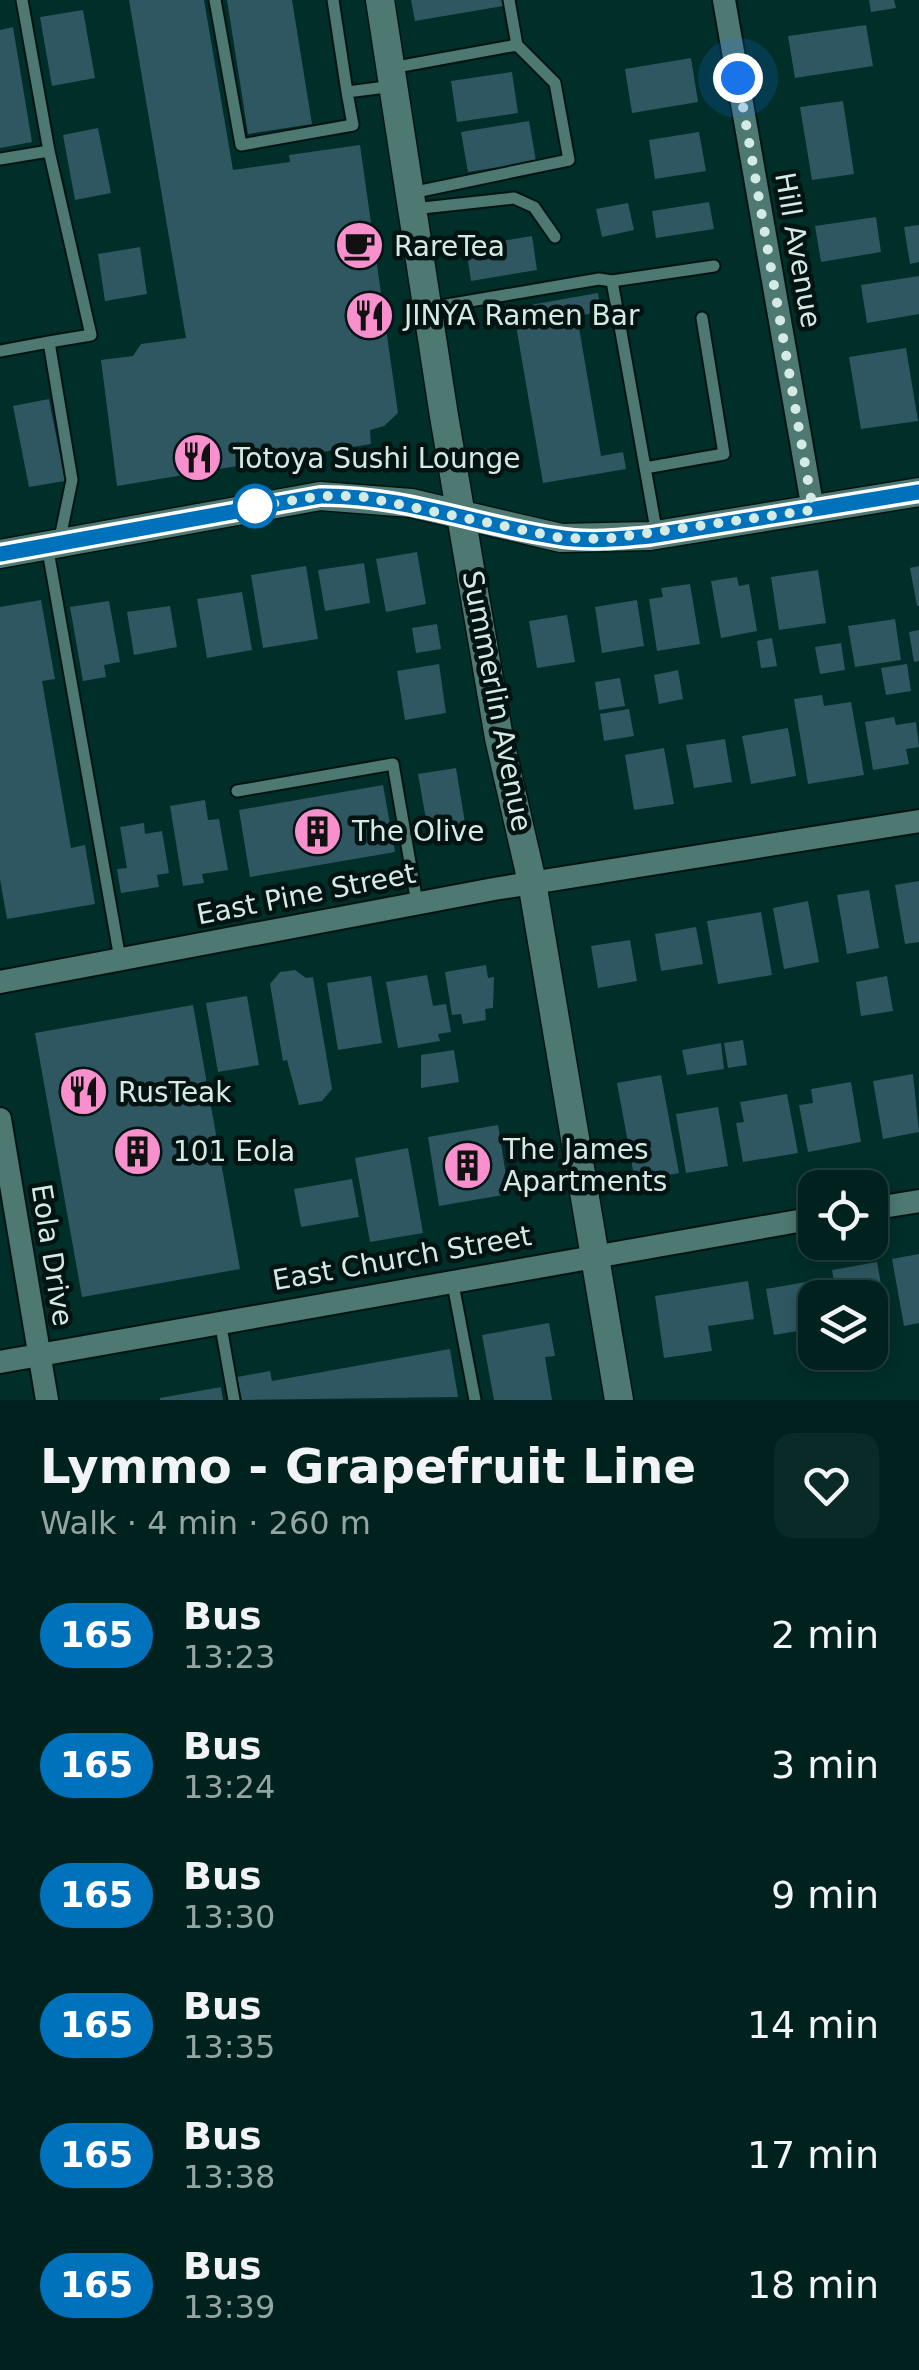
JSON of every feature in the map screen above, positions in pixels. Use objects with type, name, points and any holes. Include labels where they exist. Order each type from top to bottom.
[{"type":"street","name":"Summerlin Avenue","points":[[380,0],[499,738],[532,882],[619,1400]]},
{"type":"street","name":"Hill Avenue","points":[[724,0],[813,510]]},
{"type":"street","points":[[0,554],[320,496],[411,503],[561,538],[658,535],[919,492]]},
{"type":"street","name":"East Pine Street","points":[[0,982],[532,882],[919,821]]},
{"type":"street","name":"Eola Drive","points":[[0,1119],[47,1400]]},
{"type":"street","points":[[888,1206],[919,1201]]},
{"type":"street","name":"East Church Street","points":[[0,1362],[798,1221]]},
{"type":"lane","points":[[0,351],[92,336],[49,151],[22,0]]},
{"type":"lane","points":[[215,0],[241,145],[352,125],[333,0]]},
{"type":"lane","points":[[412,201],[569,160],[555,83],[518,45],[509,0]]},
{"type":"lane","points":[[348,92],[518,45]]},
{"type":"lane","points":[[0,158],[49,151]]},
{"type":"lane","points":[[412,201],[514,198],[534,207],[554,237]]},
{"type":"lane","points":[[428,308],[599,279],[612,281],[714,266]]},
{"type":"lane","points":[[612,281],[658,535]]},
{"type":"lane","points":[[645,468],[724,454],[702,318]]},
{"type":"lane","points":[[49,342],[72,480],[53,544],[120,960]]},
{"type":"lane","points":[[236,791],[393,764],[417,904]]},
{"type":"lane","points":[[452,1279],[474,1400]]},
{"type":"lane","points":[[220,1321],[234,1400]]},
{"type":"building","points":[[129,0],[204,0],[233,170],[290,162],[289,155],[360,145],[398,413],[384,426],[370,430],[371,444],[117,486],[101,360],[133,356],[141,344],[186,338]]},
{"type":"building","points":[[227,0],[292,0],[312,124],[248,134]]},
{"type":"building","points":[[411,0],[502,0],[503,6],[415,21]]},
{"type":"building","points":[[869,0],[894,0],[896,8],[871,12]]},
{"type":"building","points":[[83,10],[95,78],[52,86],[40,17]]},
{"type":"building","points":[[866,25],[873,66],[795,78],[788,36]]},
{"type":"building","points":[[13,27],[32,142],[0,148],[0,30]]},
{"type":"building","points":[[691,58],[698,102],[632,113],[625,69]]},
{"type":"building","points":[[512,72],[518,113],[457,122],[451,81]]},
{"type":"building","points":[[843,101],[854,174],[812,180],[800,107]]},
{"type":"building","points":[[529,121],[536,161],[468,172],[461,132]]},
{"type":"building","points":[[98,128],[111,193],[75,200],[63,135]]},
{"type":"building","points":[[699,132],[706,171],[655,179],[649,140]]},
{"type":"building","points":[[709,202],[714,229],[656,238],[652,211]]},
{"type":"building","points":[[628,203],[634,230],[602,237],[596,209]]},
{"type":"building","points":[[876,217],[881,252],[821,262],[815,226]]},
{"type":"building","points":[[919,225],[919,262],[910,264],[904,227]]},
{"type":"building","points":[[532,236],[537,270],[471,281],[466,247]]},
{"type":"building","points":[[140,247],[147,294],[105,301],[98,254]]},
{"type":"building","points":[[919,276],[919,314],[867,323],[861,285]]},
{"type":"building","points":[[598,293],[601,312],[577,316],[601,456],[623,452],[626,469],[543,483],[513,308]]},
{"type":"building","points":[[906,348],[918,421],[861,429],[849,357]]},
{"type":"building","points":[[49,399],[65,481],[29,487],[13,406]]},
{"type":"building","points":[[417,552],[426,604],[386,612],[376,559]]},
{"type":"building","points":[[364,563],[370,603],[325,611],[318,570]]},
{"type":"building","points":[[306,566],[318,639],[263,648],[251,575]]},
{"type":"building","points":[[919,566],[919,606],[917,606],[910,568]]},
{"type":"building","points":[[818,570],[826,623],[779,630],[771,577]]},
{"type":"building","points":[[737,577],[739,586],[749,584],[757,631],[721,638],[711,581]]},
{"type":"building","points":[[690,584],[700,644],[657,651],[649,599],[663,597],[661,588]]},
{"type":"building","points":[[242,592],[252,650],[207,658],[197,599]]},
{"type":"building","points":[[41,600],[55,679],[42,681],[71,848],[85,845],[95,904],[7,919],[0,879],[0,607]]},
{"type":"building","points":[[637,600],[644,646],[602,653],[595,607]]},
{"type":"building","points":[[109,601],[120,662],[104,665],[106,677],[83,681],[70,607]]},
{"type":"building","points":[[170,606],[177,647],[134,655],[127,612]]},
{"type":"building","points":[[567,615],[575,662],[537,668],[529,621]]},
{"type":"building","points":[[895,619],[901,660],[855,667],[848,626]]},
{"type":"building","points":[[437,624],[441,649],[416,653],[412,628]]},
{"type":"building","points":[[919,630],[919,661],[914,662],[909,632]]},
{"type":"building","points":[[772,638],[777,666],[761,668],[757,641]]},
{"type":"building","points":[[841,643],[845,670],[820,674],[815,647]]},
{"type":"building","points":[[439,664],[446,713],[405,720],[397,671]]},
{"type":"building","points":[[907,664],[911,691],[886,695],[881,668]]},
{"type":"building","points":[[678,670],[683,699],[659,704],[654,675]]},
{"type":"building","points":[[620,678],[625,706],[599,710],[595,682]]},
{"type":"building","points":[[822,695],[824,706],[851,702],[864,775],[808,784],[794,699]]},
{"type":"building","points":[[629,709],[634,736],[604,741],[600,714]]},
{"type":"building","points":[[894,717],[896,725],[916,722],[919,747],[906,749],[909,764],[873,770],[865,722]]},
{"type":"building","points":[[788,728],[796,776],[751,784],[742,736]]},
{"type":"building","points":[[725,739],[732,782],[694,788],[686,745]]},
{"type":"building","points":[[664,748],[674,804],[634,810],[625,755]]},
{"type":"building","points":[[456,768],[467,835],[430,842],[418,774]]},
{"type":"building","name":"The Olive","points":[[383,785],[395,852],[250,877],[239,810]]},
{"type":"building","points":[[205,800],[208,820],[219,819],[228,870],[202,874],[204,883],[183,886],[170,806]]},
{"type":"building","points":[[144,823],[145,834],[162,831],[169,873],[157,875],[159,887],[121,893],[117,869],[127,868],[120,827]]},
{"type":"building","points":[[919,881],[919,942],[905,944],[895,885]]},
{"type":"building","points":[[869,890],[879,948],[847,954],[837,895]]},
{"type":"building","points":[[808,901],[819,962],[784,969],[773,908]]},
{"type":"building","points":[[761,912],[772,975],[718,984],[707,921]]},
{"type":"building","points":[[696,927],[703,964],[661,971],[655,934]]},
{"type":"building","points":[[630,940],[637,981],[598,988],[591,946]]},
{"type":"building","points":[[486,965],[488,978],[494,977],[493,1008],[485,1009],[486,1020],[463,1024],[461,1014],[452,1015],[445,972]]},
{"type":"building","points":[[295,970],[306,978],[313,977],[332,1089],[322,1101],[299,1105],[287,1060],[283,1061],[270,984],[280,972]]},
{"type":"building","points":[[427,975],[433,1006],[446,1004],[451,1032],[438,1034],[440,1041],[398,1048],[386,982]]},
{"type":"building","points":[[371,976],[382,1043],[338,1050],[327,983]]},
{"type":"building","points":[[887,976],[893,1011],[861,1016],[856,982]]},
{"type":"building","points":[[247,996],[259,1065],[218,1072],[206,1003]]},
{"type":"building","name":"101 Eola","points":[[193,1005],[240,1269],[82,1297],[35,1033]]},
{"type":"building","points":[[743,1040],[747,1065],[728,1068],[724,1043]]},
{"type":"building","points":[[721,1043],[724,1069],[687,1075],[682,1050]]},
{"type":"building","points":[[454,1050],[459,1082],[421,1088],[421,1055]]},
{"type":"building","points":[[913,1074],[919,1132],[883,1139],[873,1081]]},
{"type":"building","points":[[661,1075],[679,1173],[635,1181],[617,1083]]},
{"type":"building","points":[[851,1082],[861,1142],[808,1152],[799,1105],[813,1103],[811,1089]]},
{"type":"building","points":[[787,1094],[798,1153],[743,1162],[736,1123],[744,1122],[740,1102]]},
{"type":"building","points":[[718,1107],[728,1166],[686,1173],[676,1114]]},
{"type":"building","name":"The James Apartments","points":[[498,1125],[509,1194],[439,1206],[428,1137]]},
{"type":"building","points":[[408,1148],[423,1233],[370,1242],[355,1158]]},
{"type":"building","points":[[352,1179],[359,1217],[301,1227],[294,1189]]},
{"type":"building","points":[[919,1254],[919,1323],[904,1326],[892,1259]]},
{"type":"building","points":[[877,1262],[880,1280],[834,1280],[832,1270]]},
{"type":"building","points":[[748,1281],[754,1319],[708,1326],[712,1351],[664,1358],[655,1296]]},
{"type":"building","points":[[798,1283],[798,1331],[774,1335],[766,1289]]},
{"type":"building","points":[[549,1323],[555,1356],[545,1357],[552,1400],[494,1400],[482,1335]]},
{"type":"building","points":[[450,1349],[458,1397],[242,1400],[237,1377],[270,1371],[272,1381]]},
{"type":"building","points":[[221,1387],[223,1400],[160,1400],[160,1398]]},
{"type":"bus line","name":"165","points":[[0,554],[320,496],[411,503],[561,538],[605,539],[650,536],[919,492]]},
{"type":"place","name":"RareTea","points":[[359,246]]},
{"type":"place","name":"JINYA Ramen Bar","points":[[369,315]]},
{"type":"place","name":"Totoya Sushi Lounge","points":[[198,458]]},
{"type":"place","name":"The Olive","points":[[317,831]]},
{"type":"place","name":"RusTeak","points":[[83,1092]]},
{"type":"place","name":"101 Eola","points":[[138,1151]]},
{"type":"place","name":"The James Apartments","points":[[468,1165]]},
{"type":"route","points":[[255,506],[247,508],[320,496],[359,496],[411,503],[561,538],[605,539],[650,536],[813,510],[738,78]]}]
